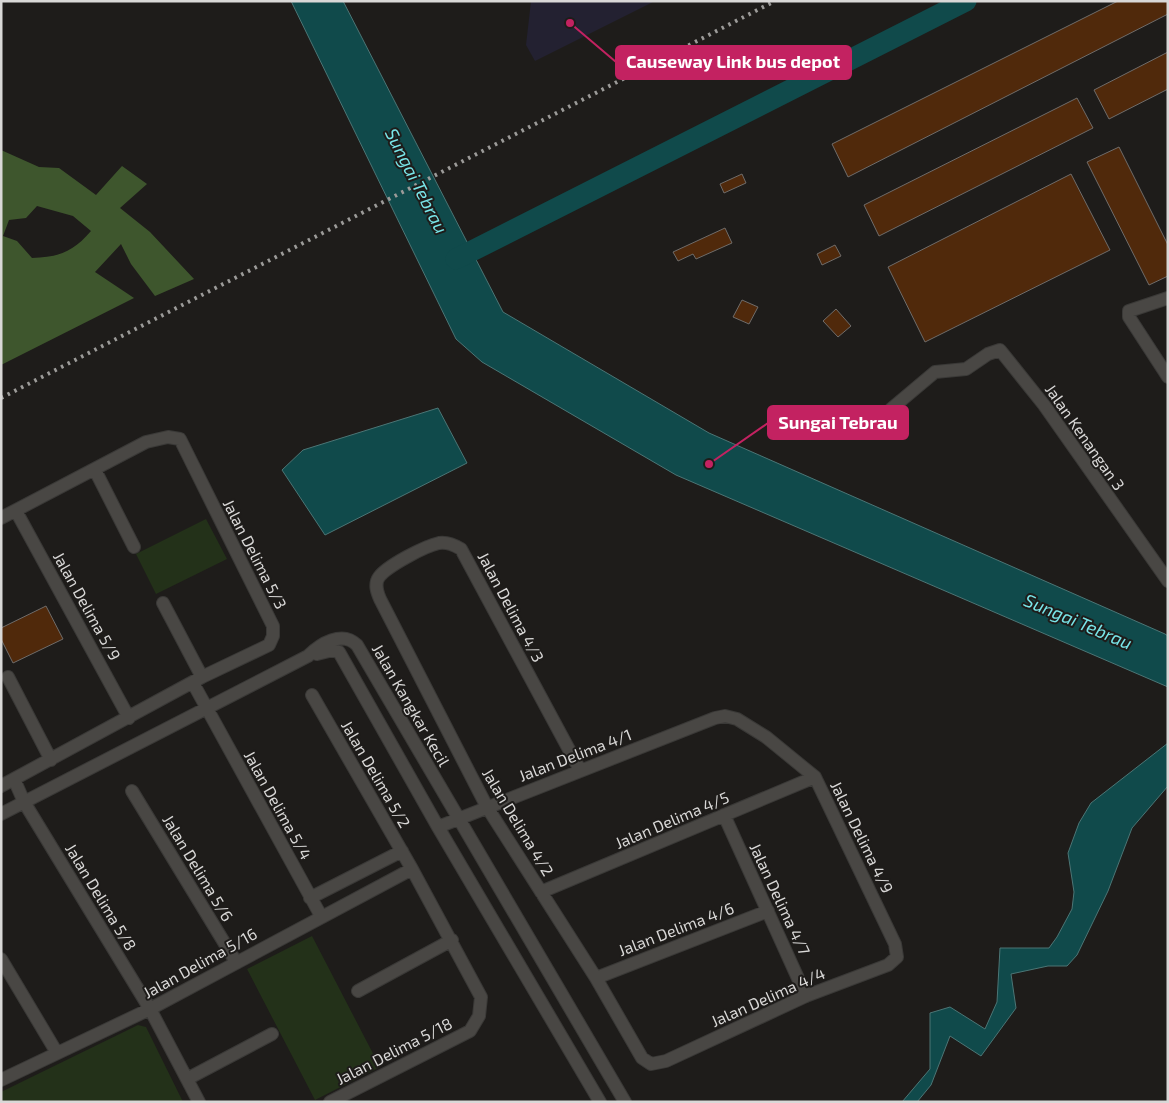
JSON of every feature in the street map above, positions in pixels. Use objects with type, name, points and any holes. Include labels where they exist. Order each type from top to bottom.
[{"type":"street","points":[[1168,298],[1130,311],[1130,321],[1168,377]]},
{"type":"street","name":"Jalan Kenangan 3","points":[[891,409],[935,372],[961,370],[995,350],[1003,353],[1044,405],[1168,581]]},
{"type":"street","name":"Jalan Delima 5/3","points":[[1,518],[96,470],[146,442],[168,437],[180,439],[273,626],[273,636],[269,645],[197,680],[1,786]]},
{"type":"street","points":[[96,470],[134,547]]},
{"type":"street","name":"Jalan Delima 5/9","points":[[16,511],[129,718]]},
{"type":"street","name":"Jalan Delima 4/3","points":[[376,586],[379,577],[391,568],[438,543],[453,544],[461,549],[580,770]]},
{"type":"street","name":"Jalan Delima 4/2","points":[[376,586],[380,599],[487,807],[596,978],[642,1058],[651,1064]]},
{"type":"street","name":"Jalan Delima 5/4","points":[[163,603],[197,680],[207,708],[321,916]]},
{"type":"street","name":"Jalan Kangkar Kecil","points":[[308,656],[315,649],[339,638],[347,638],[357,645],[625,1102]]},
{"type":"street","points":[[1,814],[308,656],[333,650],[339,652],[438,827],[600,1102]]},
{"type":"street","points":[[8,677],[50,760]]},
{"type":"street","name":"Jalan Delima 5/2","points":[[312,695],[412,868]]},
{"type":"street","name":"Jalan Delima 4/1","points":[[438,827],[580,770],[715,718],[725,716]]},
{"type":"street","name":"Jalan Delima 4/9","points":[[725,716],[737,719],[766,737],[815,778],[895,944],[897,957]]},
{"type":"street","name":"Jalan Delima 4/5","points":[[541,892],[815,778]]},
{"type":"street","name":"Jalan Delima 5/8","points":[[14,779],[24,802],[150,1009]]},
{"type":"street","name":"Jalan Delima 5/6","points":[[132,791],[236,962]]},
{"type":"street","name":"Jalan Delima 4/7","points":[[724,816],[806,996]]},
{"type":"street","points":[[310,898],[402,851]]},
{"type":"street","name":"Jalan Delima 5/16","points":[[1,1080],[150,1009],[412,868]]},
{"type":"street","name":"Jalan Delima 5/18","points":[[330,1102],[470,1031],[479,1016],[481,997],[412,868]]},
{"type":"street","name":"Jalan Delima 4/6","points":[[596,978],[768,911]]},
{"type":"street","points":[[358,991],[452,940]]},
{"type":"street","name":"Jalan Delima 4/4","points":[[651,1064],[666,1060],[806,996],[888,965],[897,957]]},
{"type":"street","points":[[1,959],[57,1053]]},
{"type":"street","points":[[150,1009],[199,1102]]},
{"type":"street","points":[[187,1079],[272,1034]]},
{"type":"shaded area","points":[[531,1],[655,1],[535,61],[526,45]]},
{"type":"green space","points":[[1,150],[39,167],[59,168],[96,195],[122,166],[147,184],[120,208],[150,232],[194,279],[155,296],[131,264],[121,244],[95,272],[134,298],[1,365]],"holes":[[[37,206],[73,216],[91,231],[72,249],[58,255],[32,258],[17,241],[3,236],[9,220],[26,218]]]},
{"type":"green space","points":[[206,519],[227,559],[156,594],[136,554]]},
{"type":"green space","points":[[312,936],[380,1067],[315,1100],[247,969]]},
{"type":"green space","points":[[138,1025],[146,1027],[183,1102],[1,1102],[1,1092]]},
{"type":"water","points":[[291,1],[343,1],[503,312],[709,433],[1165,634],[1168,636],[1168,687],[676,475],[482,362],[456,339]]},
{"type":"water","points":[[438,408],[467,463],[325,535],[282,470],[303,450]]},
{"type":"water","points":[[1168,743],[1168,786],[1132,828],[1108,891],[1077,955],[1067,966],[1048,966],[1011,974],[1016,1008],[981,1056],[950,1036],[931,1085],[917,1102],[902,1102],[930,1069],[930,1013],[950,1007],[985,1029],[997,1002],[1000,948],[1049,948],[1072,909],[1074,892],[1068,853],[1079,823],[1091,803]]},
{"type":"building","points":[[1118,1],[1168,1],[1168,14],[848,177],[832,144]]},
{"type":"building","points":[[1168,52],[1168,89],[1109,119],[1094,90]]},
{"type":"building","points":[[1077,98],[1093,128],[879,236],[864,205]]},
{"type":"building","points":[[1119,147],[1168,245],[1168,276],[1149,285],[1087,162]]},
{"type":"building","points":[[742,174],[746,183],[724,193],[720,184]]},
{"type":"building","points":[[1071,174],[1110,250],[925,342],[888,267]]},
{"type":"building","points":[[725,228],[732,243],[696,259],[693,254],[678,261],[673,252]]},
{"type":"building","points":[[835,245],[841,256],[822,265],[817,254]]},
{"type":"building","points":[[742,300],[758,307],[749,324],[733,317]]},
{"type":"building","points":[[836,309],[851,326],[838,337],[823,321]]},
{"type":"building","points":[[46,606],[63,639],[13,663],[1,639],[1,628]]},
{"type":"waterway","points":[[456,259],[966,1]]},
{"type":"railway","points":[[1,398],[775,1]]},
{"type":"place","name":"Causeway Link bus depot","points":[[570,23]]},
{"type":"place","name":"Sungai Tebrau","points":[[709,464]]}]
